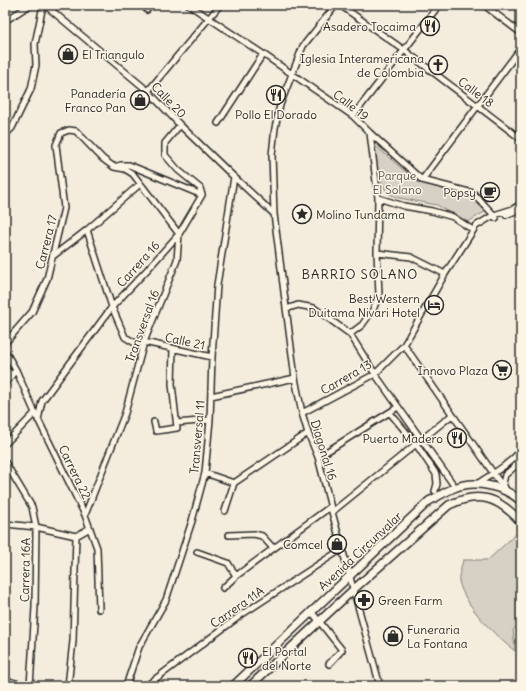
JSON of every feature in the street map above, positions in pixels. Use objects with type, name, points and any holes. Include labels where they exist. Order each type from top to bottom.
[{"type":"main road","name":"Avenida Circunvalar","points":[[233,686],[429,501],[455,487],[477,484],[506,490],[521,501]]},
{"type":"main road","name":"Avenida Circunvalar","points":[[250,686],[354,589],[449,505],[462,499],[482,497],[494,500],[510,511],[521,522]]},
{"type":"street","points":[[5,20],[30,5]]},
{"type":"street","points":[[5,135],[12,128],[31,89],[36,65],[35,44],[44,5]]},
{"type":"street","name":"Calle 20","points":[[44,5],[148,91],[234,178],[274,214]]},
{"type":"street","points":[[143,5],[147,10]]},
{"type":"street","name":"Calle 19","points":[[189,5],[353,116],[422,180],[473,193],[495,217]]},
{"type":"street","points":[[148,91],[220,5]]},
{"type":"street","points":[[274,214],[272,155],[275,128],[280,105],[303,46],[336,5]]},
{"type":"street","name":"Calle 18","points":[[340,5],[404,50],[521,139]]},
{"type":"street","points":[[353,116],[440,5]]},
{"type":"street","points":[[484,5],[521,33]]},
{"type":"street","points":[[422,180],[521,48]]},
{"type":"street","points":[[218,123],[263,54]]},
{"type":"street","points":[[180,125],[165,143],[165,156],[178,170],[200,188],[202,196]]},
{"type":"street","name":"Carrera 17","points":[[5,343],[32,312],[47,279],[64,208],[56,145],[61,133],[69,130],[76,131],[103,159],[114,167]]},
{"type":"street","points":[[350,334],[362,325],[373,310],[379,294],[377,253],[378,198],[370,133]]},
{"type":"street","points":[[114,167],[121,164],[129,165],[202,196]]},
{"type":"street","points":[[114,167],[125,169],[132,174],[164,212],[179,234]]},
{"type":"street","name":"Transversal 11","points":[[126,686],[139,647],[166,600],[192,521],[205,473],[210,420],[212,357],[217,285],[234,178]]},
{"type":"street","points":[[53,256],[87,230],[140,184]]},
{"type":"street","name":"Carrera 16","points":[[38,420],[42,401],[112,307],[179,234],[202,196]]},
{"type":"street","points":[[378,198],[404,206],[432,211],[453,217],[473,230]]},
{"type":"street","name":"Carrera 13","points":[[302,413],[375,374],[404,345],[445,274],[473,230],[521,204]]},
{"type":"street","name":"Carrera 13","points":[[495,217],[521,209]]},
{"type":"street","name":"Diagonal 16","points":[[274,214],[295,378],[302,413],[318,458],[380,686]]},
{"type":"street","name":"Calle 21","points":[[87,230],[112,307],[125,337],[135,343],[144,342],[212,357]]},
{"type":"street","name":"Transversal 16","points":[[85,515],[125,413],[144,342],[177,260],[179,234]]},
{"type":"street","points":[[377,253],[411,257],[445,274]]},
{"type":"street","points":[[286,309],[298,305],[314,308],[350,334],[375,374],[455,487]]},
{"type":"street","points":[[404,345],[506,490]]},
{"type":"street","points":[[154,422],[156,431],[177,428],[172,384],[173,348]]},
{"type":"street","name":"Carrera 22","points":[[5,351],[16,370],[38,420],[90,528],[97,548],[100,609]]},
{"type":"street","points":[[5,369],[12,375]]},
{"type":"street","points":[[5,384],[16,370]]},
{"type":"street","points":[[211,396],[295,378]]},
{"type":"street","points":[[318,458],[398,407]]},
{"type":"street","points":[[5,444],[35,413]]},
{"type":"street","points":[[390,413],[416,444],[436,474],[437,484],[435,491]]},
{"type":"street","points":[[222,588],[273,548],[331,509],[422,440],[452,415]]},
{"type":"street","points":[[177,423],[210,420]]},
{"type":"street","points":[[225,511],[234,483],[308,433]]},
{"type":"street","points":[[477,484],[514,458],[521,451]]},
{"type":"street","points":[[506,490],[503,483],[505,475],[521,461]]},
{"type":"street","name":"Carrera 16A","points":[[5,462],[32,507],[36,527],[35,607],[28,686]]},
{"type":"street","points":[[205,473],[234,483]]},
{"type":"street","points":[[5,524],[36,527],[76,536],[90,528]]},
{"type":"street","points":[[229,535],[254,534],[262,536],[273,548]]},
{"type":"street","points":[[68,686],[73,641],[76,536]]},
{"type":"street","name":"Carrera 11A","points":[[146,686],[241,614],[342,549]]},
{"type":"street","points":[[197,552],[228,563],[236,576]]},
{"type":"street","points":[[311,611],[342,650],[329,664]]},
{"type":"street","points":[[5,680],[28,686]]},
{"type":"green space","name":"Parque El Solano","points":[[377,147],[416,181],[470,197],[486,211],[468,222],[437,205],[399,198],[387,193],[378,174],[373,150]]},
{"type":"green space","points":[[518,532],[521,536],[521,623],[513,630],[515,651],[490,629],[474,610],[462,590],[459,579],[463,560],[488,560]]},
{"type":"place","name":"Asadero Tocaima","points":[[430,26]]},
{"type":"place","name":"El Triangulo","points":[[68,54]]},
{"type":"place","name":"Iglesia Interamericana de Colombia","points":[[438,65]]},
{"type":"place","name":"Pollo El Dorado","points":[[276,95]]},
{"type":"place","name":"Panadería Franco Pan","points":[[140,100]]},
{"type":"place","name":"Popsy","points":[[490,192]]},
{"type":"place","name":"Molino Tundama","points":[[302,214]]},
{"type":"place","name":"Best Western Duitama Nivari Hotel","points":[[434,305]]},
{"type":"place","name":"Innovo Plaza","points":[[502,370]]},
{"type":"place","name":"Puerto Madero","points":[[457,438]]},
{"type":"place","name":"Comcel","points":[[337,544]]},
{"type":"place","name":"Green Farm","points":[[364,600]]},
{"type":"place","name":"Funeraria La Fontana","points":[[393,636]]},
{"type":"place","name":"El Portal del Norte","points":[[248,658]]},
{"type":"district","name":"BARRIO SOLANO","points":[[360,274]]}]
